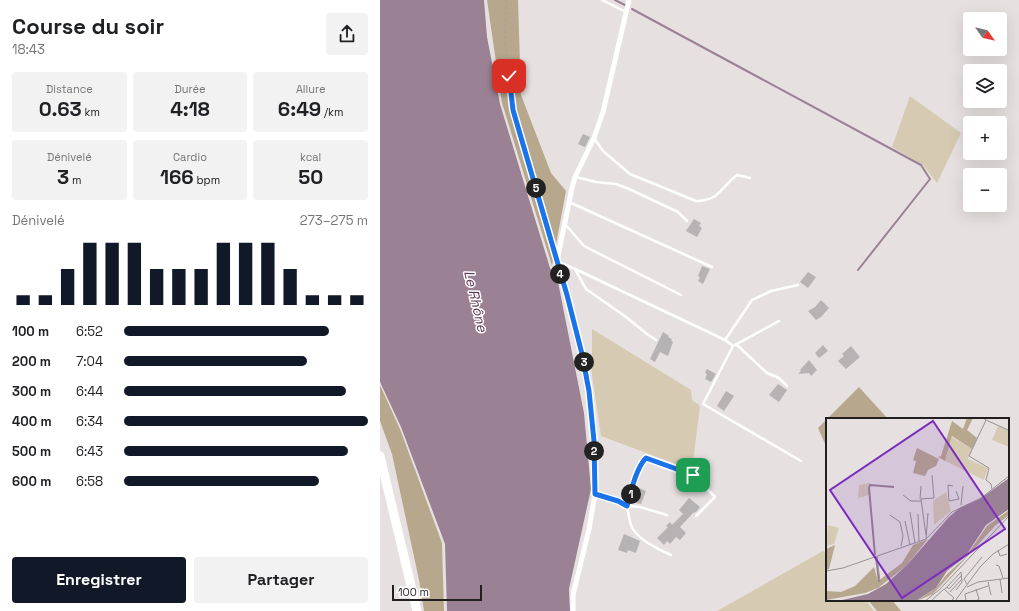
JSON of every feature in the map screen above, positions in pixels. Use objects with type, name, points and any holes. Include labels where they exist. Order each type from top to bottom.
[{"type":"highway","points":[[380,456],[417,611]]},
{"type":"street","points":[[573,611],[573,595],[589,529],[595,494],[594,441],[589,391],[582,354],[557,261],[575,177],[594,138],[604,112],[629,0]]},
{"type":"lane","points":[[602,0],[626,12]]},
{"type":"lane","points":[[594,138],[603,151],[630,174],[696,201],[705,201],[718,195],[727,182],[736,175],[750,178]]},
{"type":"lane","points":[[575,177],[596,182],[616,184],[629,188],[678,212],[687,221]]},
{"type":"lane","points":[[569,202],[712,267]]},
{"type":"lane","points":[[565,223],[584,246],[681,295]]},
{"type":"lane","points":[[557,261],[724,340],[733,346]]},
{"type":"lane","points":[[575,269],[586,289],[656,340]]},
{"type":"lane","points":[[724,340],[752,300],[771,291],[798,285]]},
{"type":"lane","points":[[778,321],[733,346],[703,404],[801,460]]},
{"type":"lane","points":[[736,344],[767,373],[780,378],[787,386]]},
{"type":"lane","points":[[671,555],[656,549],[646,542],[631,527],[627,506],[634,482],[643,461],[646,458],[693,475],[715,497],[696,516]]},
{"type":"lane","points":[[595,494],[618,501],[627,506],[640,507],[667,515]]},
{"type":"path","points":[[506,0],[505,42],[513,110],[557,261]]},
{"type":"shaded area","points":[[487,0],[518,0],[521,95],[551,173],[566,191],[552,266],[502,103]]},
{"type":"shaded area","points":[[910,96],[961,133],[937,183],[923,165],[892,147]]},
{"type":"shaded area","points":[[592,329],[691,390],[692,400],[700,406],[692,470],[601,436],[592,375]]},
{"type":"shaded area","points":[[380,385],[400,429],[442,543],[444,611],[424,611],[419,580],[392,454],[380,421]]},
{"type":"shaded area","points":[[859,387],[887,418],[828,418]]},
{"type":"shaded area","points":[[826,420],[826,446],[818,428]]},
{"type":"shaded area","points":[[823,551],[826,552],[826,601],[867,601],[874,611],[717,611]]},
{"type":"shaded area","points":[[869,601],[893,601],[901,611],[877,611]]},
{"type":"water","name":"Le Rhône","points":[[380,0],[484,0],[487,37],[500,104],[550,268],[557,277],[584,413],[591,489],[569,589],[570,611],[447,611],[445,544],[401,427],[380,382]]},
{"type":"building","points":[[583,134],[590,137],[585,147],[578,144]]},
{"type":"building","points":[[694,219],[701,223],[699,226],[702,228],[697,237],[686,231]]},
{"type":"building","points":[[702,266],[710,269],[703,284],[698,281],[700,277],[698,276]]},
{"type":"building","points":[[808,272],[816,277],[808,288],[800,282]]},
{"type":"building","points":[[821,300],[829,308],[816,320],[808,311],[815,307]]},
{"type":"building","points":[[663,332],[672,339],[671,340],[673,342],[668,356],[660,352],[655,362],[650,359]]},
{"type":"building","points":[[823,345],[828,351],[819,358],[815,353]]},
{"type":"building","points":[[851,346],[860,357],[846,369],[838,361],[844,356],[842,354]]},
{"type":"building","points":[[809,360],[817,370],[811,376],[809,373],[798,374],[801,371],[800,370]]},
{"type":"building","points":[[707,369],[716,374],[711,382],[705,379]]},
{"type":"building","points":[[778,384],[787,390],[779,402],[769,395]]},
{"type":"building","points":[[726,391],[734,396],[724,411],[717,406]]},
{"type":"building","points":[[637,487],[646,491],[641,504],[632,502]]},
{"type":"building","points":[[689,498],[700,507],[680,527],[686,533],[680,540],[676,537],[670,544],[667,541],[664,545],[657,538],[668,527],[666,526],[670,522],[672,525],[683,514],[679,510]]},
{"type":"building","points":[[624,534],[640,541],[636,553],[628,550],[627,553],[618,550]]},
{"type":"waterway","points":[[615,0],[625,5]]},
{"type":"waterway","points":[[632,9],[921,165],[930,179],[858,270]]},
{"type":"route","points":[[509,76],[513,110],[567,295],[582,354],[589,391],[594,441],[595,494],[618,501],[627,506],[634,482],[643,461],[646,458],[650,458],[693,475]]}]
